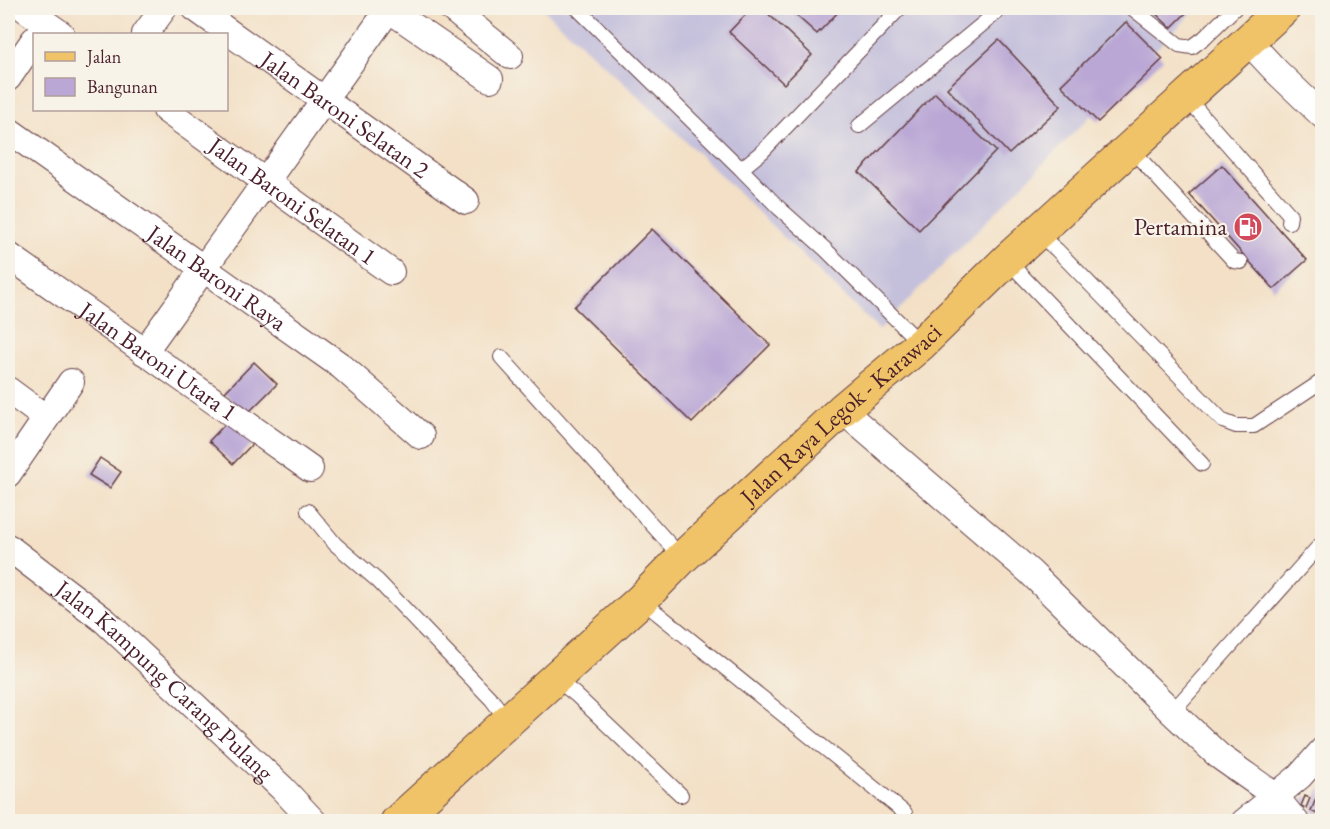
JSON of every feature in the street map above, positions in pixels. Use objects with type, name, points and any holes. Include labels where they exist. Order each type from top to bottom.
[{"type":"main road","name":"Jalan Raya Legok - Karawaci","points":[[397,822],[641,600],[682,558],[842,410],[921,344],[1007,260],[1284,8]]},
{"type":"street","points":[[24,8],[45,33]]},
{"type":"street","points":[[146,33],[164,8]]},
{"type":"street","name":"Jalan Baroni Selatan 2","points":[[195,8],[466,201]]},
{"type":"street","points":[[144,352],[388,8],[490,79]]},
{"type":"street","points":[[451,8],[510,57]]},
{"type":"street","points":[[1248,41],[1323,115]]},
{"type":"street","points":[[8,78],[33,48]]},
{"type":"street","name":"Jalan Baroni Selatan 1","points":[[167,111],[391,272]]},
{"type":"street","name":"Jalan Baroni Raya","points":[[8,130],[340,366],[421,436]]},
{"type":"street","name":"Jalan Baroni Utara 1","points":[[8,255],[310,469]]},
{"type":"street","points":[[8,474],[71,382]]},
{"type":"street","points":[[8,390],[46,418]]},
{"type":"street","points":[[842,410],[1030,572],[1219,756],[1274,795],[1296,822]]},
{"type":"street","name":"Jalan Kampung Carang Pulang","points":[[8,547],[105,621],[282,788],[314,822]]},
{"type":"street","points":[[1244,822],[1274,795],[1300,776],[1323,751]]},
{"type":"lane","points":[[577,8],[779,208],[825,249],[921,344]]},
{"type":"lane","points":[[741,169],[763,151],[900,8]]},
{"type":"lane","points":[[859,126],[1002,8]]},
{"type":"lane","points":[[1132,8],[1179,45],[1192,47],[1235,8]]},
{"type":"lane","points":[[1186,97],[1290,215],[1289,222]]},
{"type":"lane","points":[[1130,148],[1234,261],[1241,262]]},
{"type":"lane","points":[[1037,233],[1057,250],[1222,421],[1236,426],[1254,426],[1323,381]]},
{"type":"lane","points":[[1007,260],[1202,464]]},
{"type":"lane","points":[[501,357],[682,558]]},
{"type":"lane","points":[[308,511],[334,544],[378,581],[492,700],[507,720]]},
{"type":"lane","points":[[1173,712],[1320,545]]},
{"type":"lane","points":[[641,600],[905,813]]},
{"type":"lane","points":[[555,678],[576,695],[681,795]]},
{"type":"shaded area","points":[[542,8],[1197,8],[879,330],[668,124]]},
{"type":"building","points":[[752,8],[762,8],[812,55],[784,84],[729,32]]},
{"type":"building","points":[[788,8],[842,8],[817,34]]},
{"type":"building","points":[[1150,8],[1191,8],[1171,28]]},
{"type":"building","points":[[1126,22],[1163,59],[1098,122],[1061,85]]},
{"type":"building","points":[[999,40],[1061,106],[1009,154],[947,88]]},
{"type":"building","points":[[935,93],[996,151],[919,230],[859,172]]},
{"type":"building","name":"Pertamina","points":[[1222,165],[1307,260],[1274,289],[1189,194]]},
{"type":"building","points":[[652,229],[770,345],[692,423],[574,307]]},
{"type":"building","points":[[254,362],[277,384],[246,415],[224,393]]},
{"type":"building","points":[[233,416],[257,439],[233,464],[209,441]]},
{"type":"building","points":[[100,458],[121,472],[110,488],[89,475]]},
{"type":"building","points":[[1322,786],[1322,816],[1311,811]]},
{"type":"building","points":[[1305,796],[1310,798],[1306,808],[1301,806]]},
{"type":"place","name":"Pertamina","points":[[1248,227]]}]
